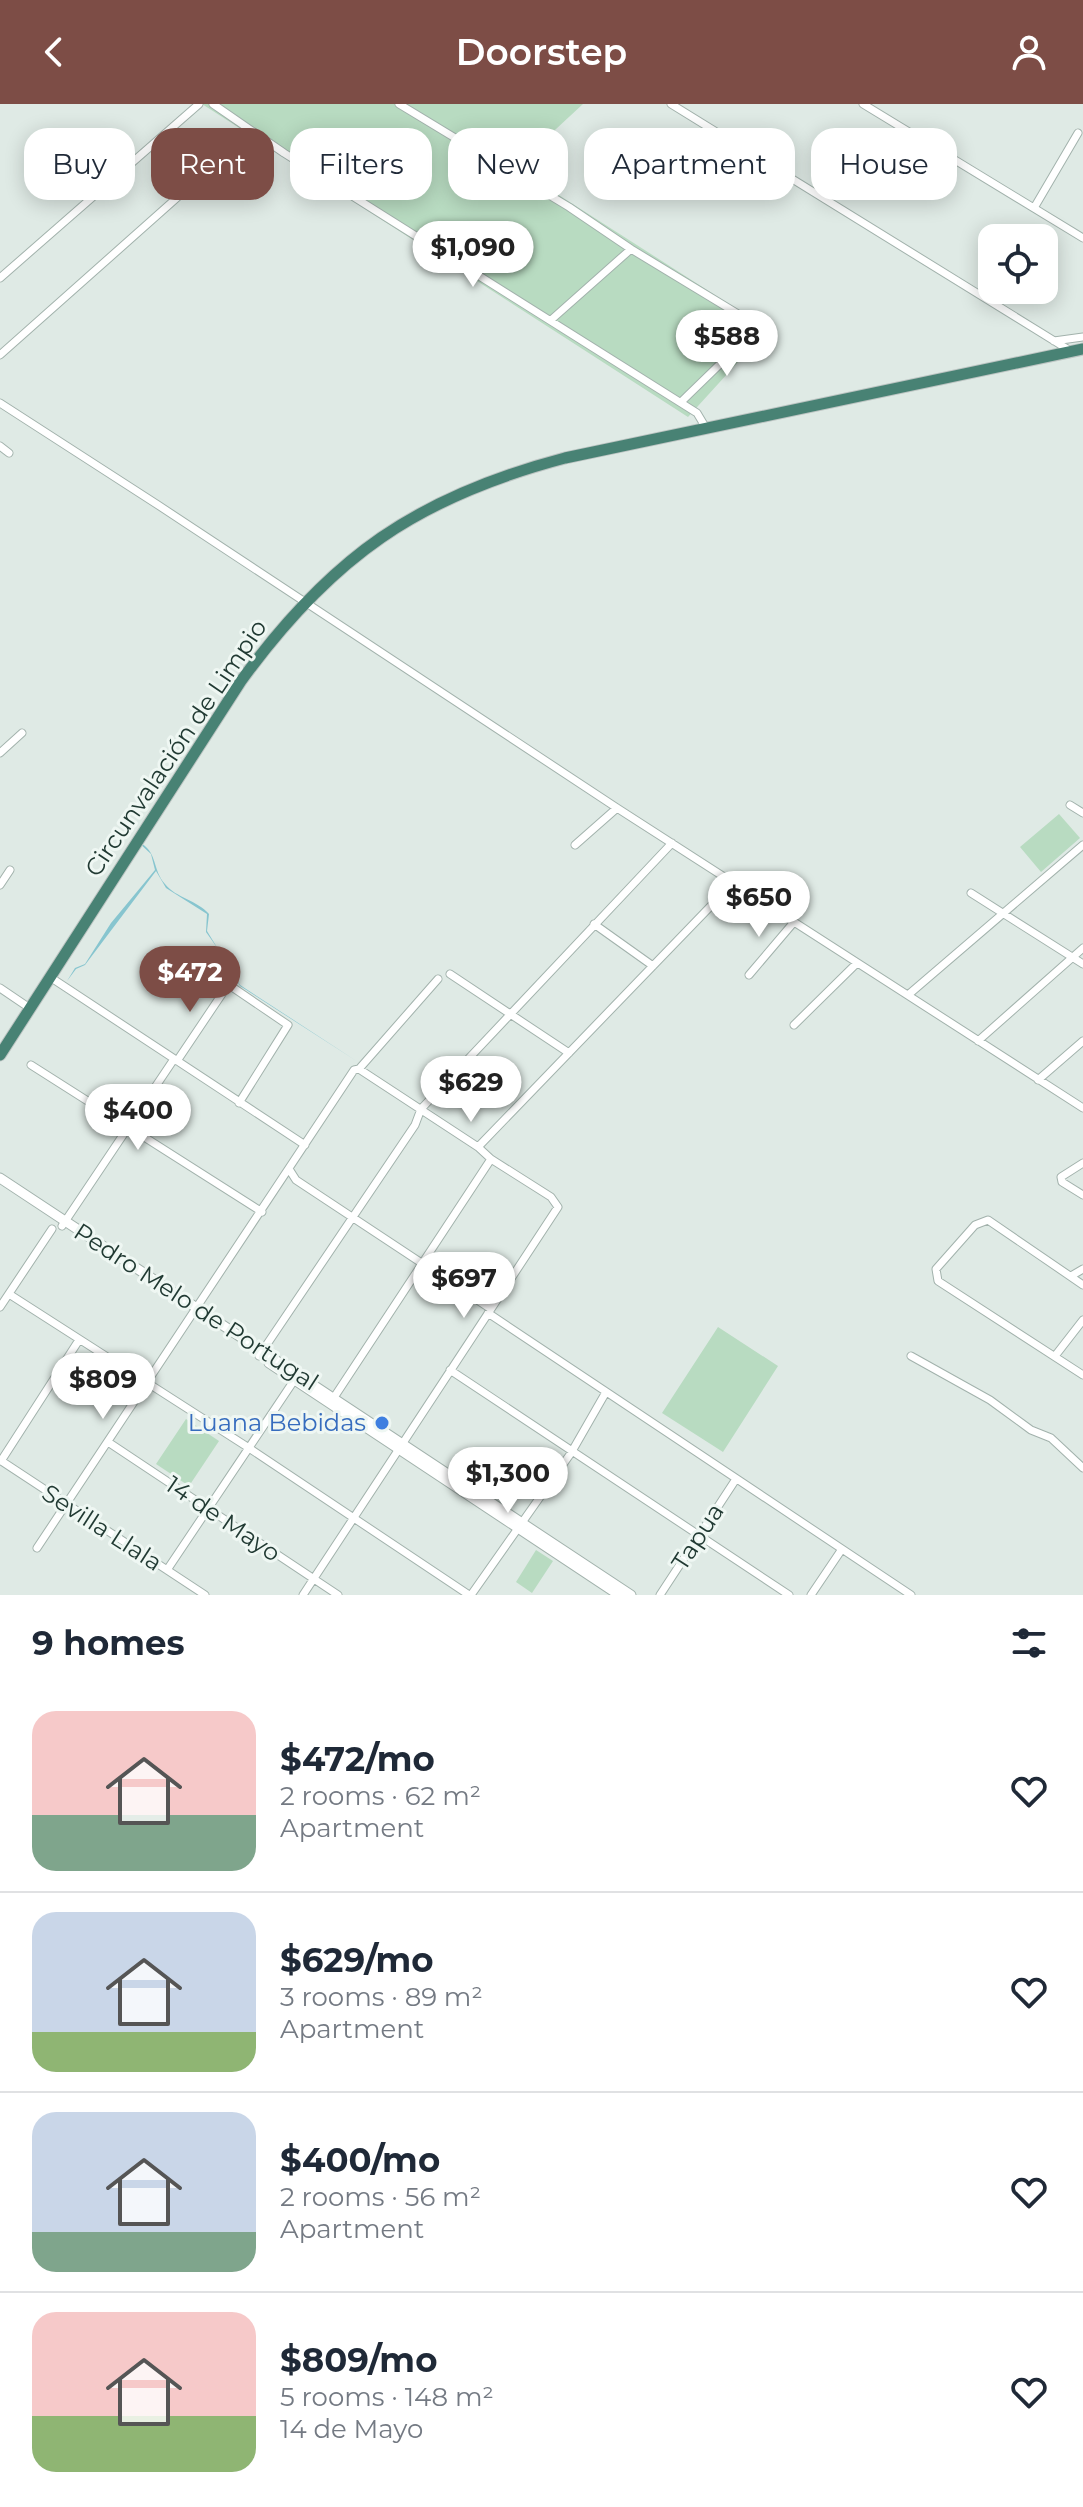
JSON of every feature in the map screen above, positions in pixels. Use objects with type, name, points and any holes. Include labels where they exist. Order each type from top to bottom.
[{"type":"highway","name":"Circunvalación de Limpio","points":[[0,1055],[241,681],[273,637],[341,568],[398,525],[447,498],[511,472],[1083,349]]},
{"type":"street","points":[[0,278],[199,104]]},
{"type":"street","points":[[213,104],[248,128]]},
{"type":"street","points":[[399,104],[748,320],[752,328],[747,338],[681,402]]},
{"type":"street","points":[[671,104],[1069,350]]},
{"type":"street","points":[[863,104],[1083,238]]},
{"type":"street","points":[[1034,208],[1078,133]]},
{"type":"street","points":[[274,145],[681,402],[700,416],[706,428]]},
{"type":"street","points":[[0,355],[174,200]]},
{"type":"street","points":[[551,320],[631,249]]},
{"type":"street","points":[[1054,341],[1083,337]]},
{"type":"street","points":[[1,406],[1083,1108]]},
{"type":"street","points":[[0,446],[9,453]]},
{"type":"street","points":[[0,753],[22,733]]},
{"type":"street","points":[[1070,805],[1083,813]]},
{"type":"street","points":[[575,845],[617,808]]},
{"type":"street","points":[[261,1354],[415,1125],[421,1109],[672,843]]},
{"type":"street","points":[[908,995],[1083,845]]},
{"type":"street","points":[[0,885],[10,870]]},
{"type":"street","points":[[478,1147],[733,883]]},
{"type":"street","points":[[971,893],[1083,964]]},
{"type":"street","points":[[749,975],[794,922]]},
{"type":"street","points":[[594,924],[653,966]]},
{"type":"street","points":[[978,1041],[1083,948]]},
{"type":"street","points":[[794,1025],[857,963]]},
{"type":"street","points":[[189,988],[208,972],[288,1025],[239,1103]]},
{"type":"street","points":[[450,974],[569,1053]]},
{"type":"street","points":[[50,977],[305,1145]]},
{"type":"street","points":[[37,1548],[354,1070],[359,1069],[438,979]]},
{"type":"street","points":[[0,1307],[228,985]]},
{"type":"street","points":[[0,988],[31,1009]]},
{"type":"street","points":[[1038,1080],[1083,1041]]},
{"type":"street","points":[[31,1065],[262,1212]]},
{"type":"street","points":[[303,1595],[558,1207],[551,1197],[359,1069]]},
{"type":"street","points":[[332,1401],[491,1159]]},
{"type":"street","points":[[1083,1163],[1061,1177],[1062,1182],[1083,1195]]},
{"type":"street","points":[[289,1169],[296,1180],[911,1595]]},
{"type":"street","name":"Pedro Melo de Portugal","points":[[0,1178],[60,1225]]},
{"type":"street","name":"Pedro Melo de Portugal","points":[[0,1185],[520,1525],[619,1595]]},
{"type":"street","points":[[1083,1285],[988,1220],[975,1225],[936,1269],[938,1281],[1083,1375]]},
{"type":"street","points":[[1071,1276],[1083,1269]]},
{"type":"street","points":[[9,1294],[355,1517],[470,1595],[572,1451],[606,1392]]},
{"type":"street","points":[[1055,1356],[1083,1320]]},
{"type":"street","points":[[0,1461],[79,1340]]},
{"type":"street","points":[[911,1356],[990,1400],[1031,1430],[1051,1438],[1083,1468]]},
{"type":"street","points":[[450,1370],[789,1595]]},
{"type":"street","points":[[167,1570],[296,1377]]},
{"type":"street","name":"14 de Mayo","points":[[108,1442],[338,1595]]},
{"type":"street","name":"Sevilla Llala","points":[[0,1461],[205,1595]]},
{"type":"street","name":"Tapua","points":[[660,1595],[736,1479]]},
{"type":"street","points":[[811,1595],[842,1549]]},
{"type":"street","name":"Pedro Melo de Portugal","points":[[576,1563],[631,1595]]},
{"type":"green space","points":[[202,104],[583,104],[557,128],[448,128],[448,200],[567,200],[768,329],[688,417],[351,200],[432,200],[432,128],[290,128],[290,161],[274,150],[274,128],[239,128]]},
{"type":"green space","points":[[1059,814],[1080,838],[1041,872],[1020,847]]},
{"type":"green space","points":[[718,1327],[778,1366],[723,1452],[662,1413]]},
{"type":"green space","points":[[186,1419],[219,1441],[189,1486],[156,1464]]},
{"type":"green space","points":[[536,1550],[553,1561],[532,1593],[516,1582]]},
{"type":"water","points":[[138,842],[149,850],[152,855],[161,879],[170,889],[209,914],[207,931],[218,949],[206,932],[207,914],[166,888],[156,871],[85,965],[76,969],[67,981],[75,968],[85,964],[111,923],[155,870],[151,854]]},
{"type":"water","points":[[232,972],[240,985],[358,1062],[240,986]]},
{"type":"place","name":"Luana Bebidas","points":[[382,1423]]}]
